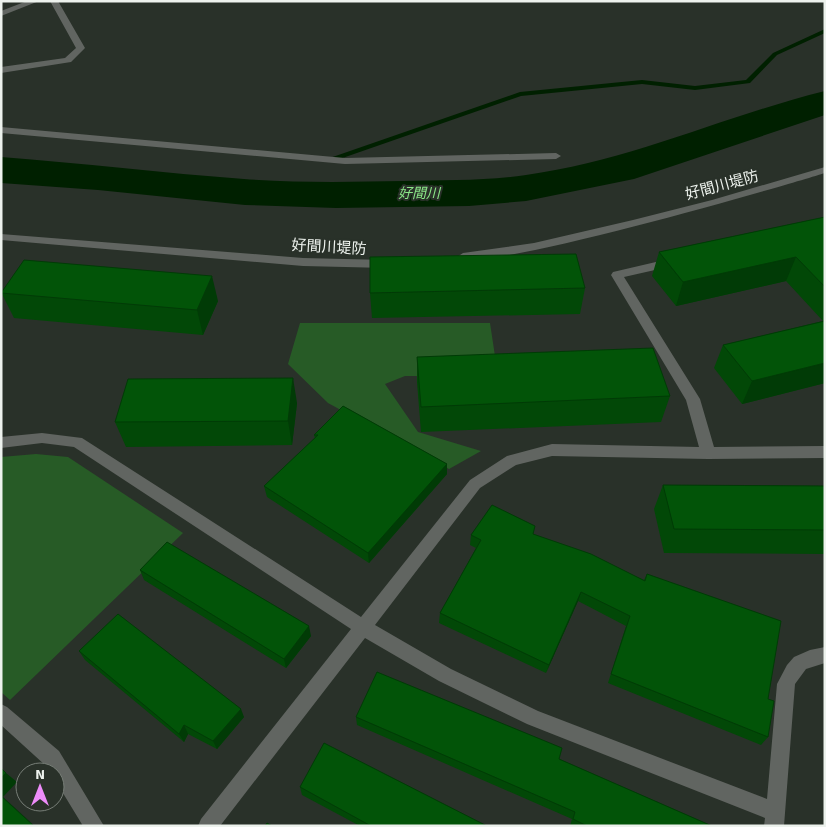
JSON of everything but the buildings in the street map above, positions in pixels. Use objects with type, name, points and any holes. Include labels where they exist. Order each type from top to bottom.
[{"type":"street","points":[[1,7],[16,1]]},
{"type":"street","points":[[1,14],[35,1]]},
{"type":"street","points":[[1,70],[68,60],[81,48],[54,1]]},
{"type":"street","points":[[1,130],[345,161],[556,156]]},
{"type":"street","name":"好間川堤防","points":[[454,258],[562,240],[661,217],[758,192],[825,170]]},
{"type":"street","name":"好間川堤防","points":[[1,237],[303,262],[396,264]]},
{"type":"street","points":[[683,260],[617,275],[692,399],[708,453]]},
{"type":"street","points":[[1,442],[42,438],[78,442],[362,627],[446,675],[533,718],[774,819],[786,684],[792,669],[804,659],[825,655]]},
{"type":"street","points":[[208,826],[475,484],[512,460],[552,450],[708,453],[825,452]]},
{"type":"street","points":[[1,713],[52,758],[94,826]]},
{"type":"green space","points":[[300,323],[490,323],[498,376],[405,376],[385,384],[418,432],[481,451],[449,469],[328,403],[288,364]]},
{"type":"green space","points":[[36,454],[68,457],[183,533],[10,700],[1,692],[1,457]]},
{"type":"waterway","points":[[328,160],[520,94],[642,82],[695,88],[748,82],[775,54],[825,31]]},
{"type":"waterway","name":"好間川","points":[[1,170],[98,177],[245,192],[336,195],[469,193],[526,188],[619,170],[825,102]]}]
